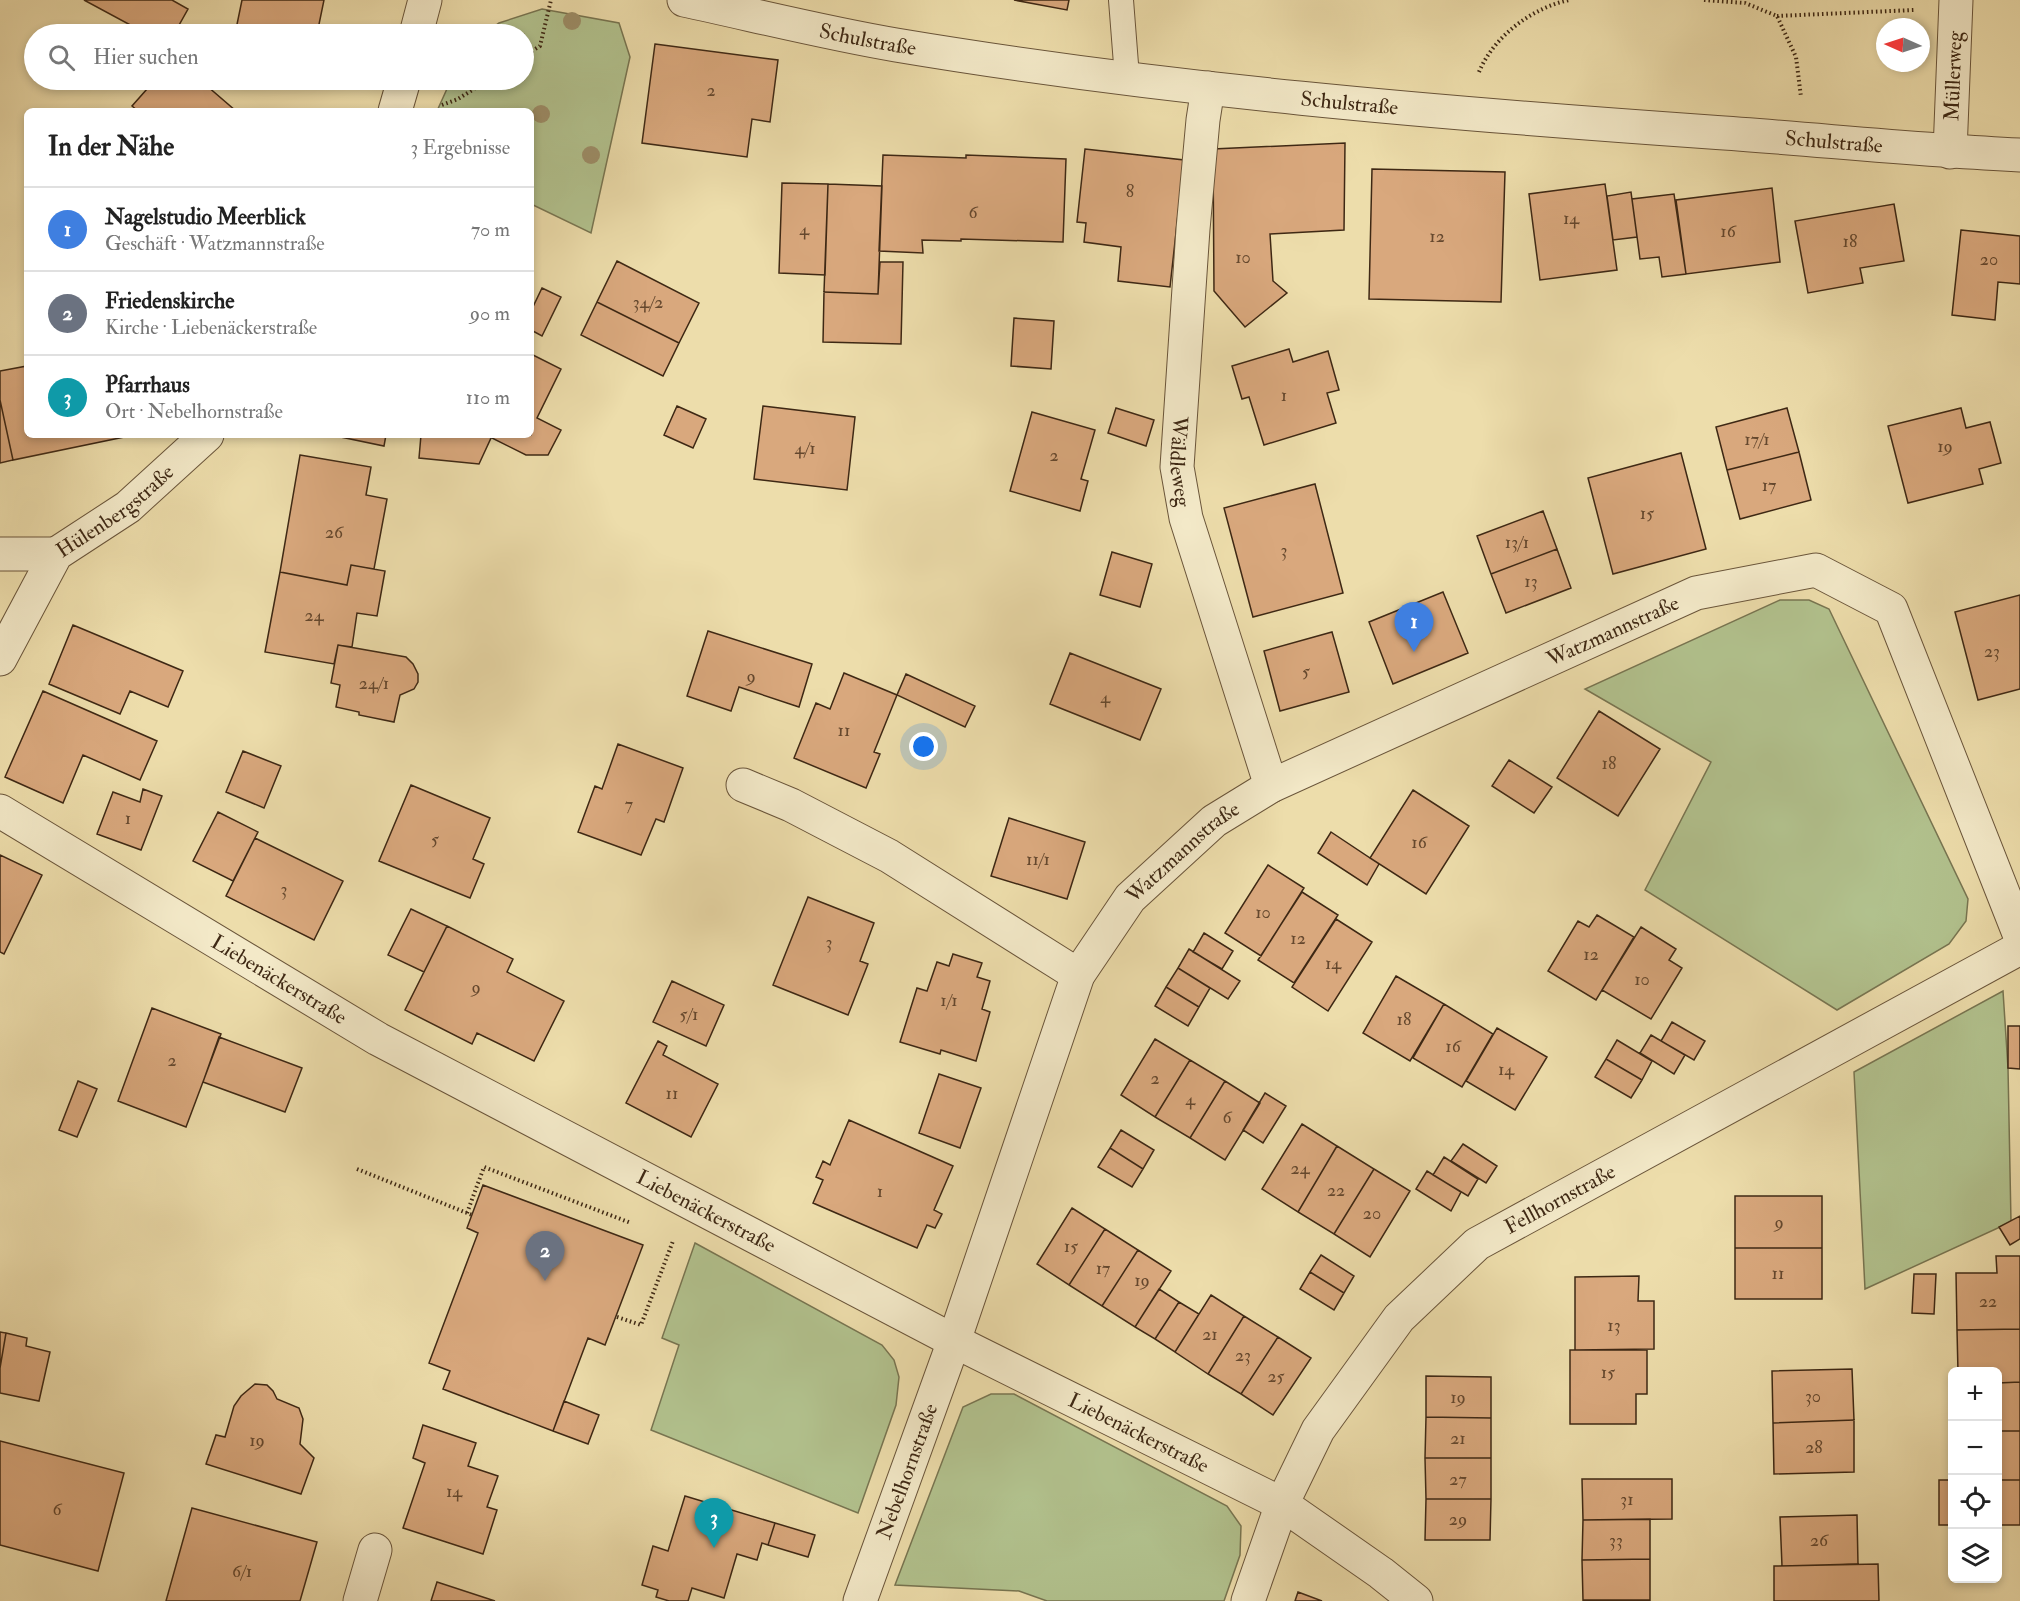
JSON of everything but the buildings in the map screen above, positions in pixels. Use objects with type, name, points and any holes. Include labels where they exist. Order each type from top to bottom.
[{"type":"street","points":[[419,24],[425,0]]},
{"type":"street","name":"Schulstraße","points":[[684,0],[891,44],[1020,65],[1208,88],[1474,116],[1807,139],[1950,152],[2020,155]]},
{"type":"street","name":"Müllerweg","points":[[1950,152],[1956,4]]},
{"type":"street","name":"Wäldleweg","points":[[1208,88],[1193,230],[1177,467],[1186,518],[1271,786]]},
{"type":"street","points":[[396,108],[401,90]]},
{"type":"street","name":"Hülenbergstraße","points":[[0,659],[56,554],[128,507],[204,438]]},
{"type":"street","points":[[0,554],[56,554]]},
{"type":"street","name":"Watzmannstraße","points":[[954,1341],[1078,975],[1130,898],[1214,821],[1271,786],[1696,593],[1816,570],[1891,609],[2020,936]]},
{"type":"street","points":[[743,785],[791,805],[889,856],[1078,975]]},
{"type":"street","name":"Liebenäckerstraße","points":[[0,811],[378,1039],[954,1341],[1282,1504],[1381,1573],[1416,1601]]},
{"type":"street","name":"Fellhornstraße","points":[[1248,1601],[1282,1504],[1318,1430],[1399,1318],[1477,1244],[2020,948]]},
{"type":"street","name":"Nebelhornstraße","points":[[860,1601],[954,1341]]},
{"type":"street","points":[[360,1601],[375,1550]]},
{"type":"lane","points":[[1121,0],[1127,77]]},
{"type":"path","points":[[534,50],[540,46],[551,0]]},
{"type":"path","points":[[1474,116],[1479,69],[1506,32],[1551,4],[1569,0]]},
{"type":"path","points":[[1704,0],[1745,3],[1777,16],[1956,4]]},
{"type":"path","points":[[1777,16],[1796,57],[1807,139]]},
{"type":"path","points":[[447,104],[471,90]]},
{"type":"path","points":[[357,1169],[469,1214],[484,1167],[631,1223]]},
{"type":"path","points":[[616,1317],[640,1325],[688,1201]]},
{"type":"green space","points":[[542,9],[619,23],[630,57],[591,233],[534,205],[534,108],[438,108],[446,90],[534,90],[534,24],[499,23]]},
{"type":"green space","points":[[1780,600],[1809,600],[1829,609],[1968,899],[1966,921],[1949,944],[1837,1010],[1645,890],[1711,762],[1585,689]]},
{"type":"green space","points":[[2003,991],[2008,1068],[2011,1222],[1865,1289],[1854,1072]]},
{"type":"green space","points":[[695,1243],[882,1345],[894,1360],[899,1377],[896,1405],[858,1513],[651,1430],[679,1345],[662,1338]]},
{"type":"green space","points":[[991,1394],[1014,1394],[1227,1506],[1241,1526],[1240,1555],[1224,1601],[1047,1601],[1019,1591],[895,1585],[963,1407]]},
{"type":"place","name":"Nagelstudio Meerblick","points":[[1414,652]]},
{"type":"place","name":"Friedenskirche","points":[[545,1281]]},
{"type":"place","name":"Pfarrhaus","points":[[714,1548]]}]
